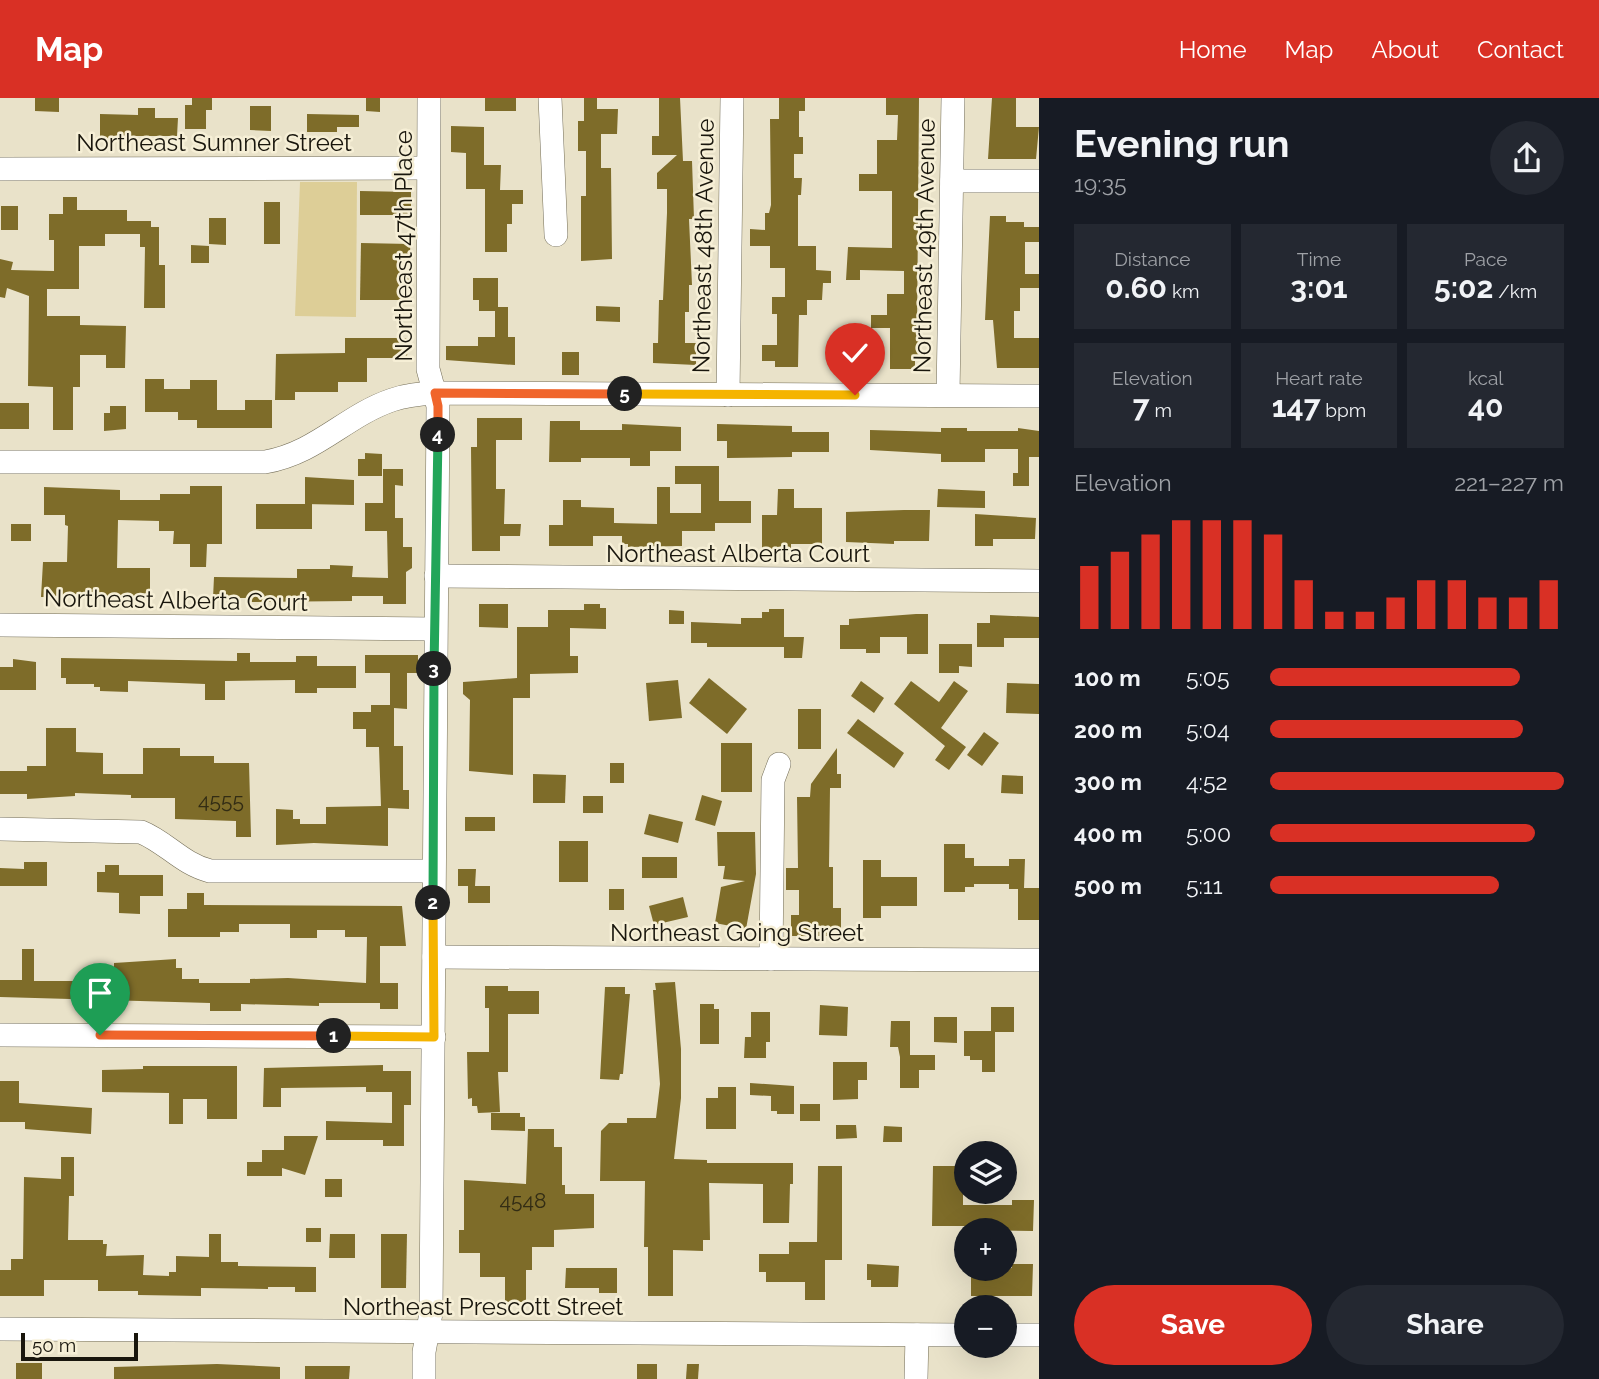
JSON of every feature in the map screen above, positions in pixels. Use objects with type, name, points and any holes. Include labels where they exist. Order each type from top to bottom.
[{"type":"street","name":"Northeast 47th Place","points":[[424,1379],[431,1312],[434,1037],[432,871],[438,406],[428,369],[429,98]]},
{"type":"street","points":[[550,98],[556,235]]},
{"type":"street","name":"Northeast 48th Avenue","points":[[728,395],[732,98]]},
{"type":"street","name":"Northeast 49th Avenue","points":[[948,395],[953,98]]},
{"type":"street","name":"Northeast Sumner Street","points":[[0,169],[428,167]]},
{"type":"street","points":[[952,181],[1039,181]]},
{"type":"street","points":[[0,462],[265,462],[312,447],[390,400],[435,393],[1039,396]]},
{"type":"street","name":"Northeast Alberta Court","points":[[436,576],[1039,581]]},
{"type":"street","name":"Northeast Alberta Court","points":[[0,625],[435,629]]},
{"type":"street","points":[[771,958],[773,780],[779,764]]},
{"type":"street","points":[[0,830],[141,832],[154,837],[183,860],[210,871],[432,871]]},
{"type":"street","name":"Northeast Going Street","points":[[434,957],[1039,960]]},
{"type":"street","points":[[0,1035],[434,1037]]},
{"type":"street","name":"Northeast Prescott Street","points":[[0,1329],[954,1335]]},
{"type":"street","points":[[916,1335],[916,1379]]},
{"type":"street","points":[[1017,1335],[1039,1335]]},
{"type":"shaded area","points":[[300,182],[357,182],[356,317],[295,316]]},
{"type":"building","points":[[35,98],[59,98],[59,112],[35,111]]},
{"type":"building","points":[[192,98],[212,98],[212,110],[206,110],[206,129],[185,129],[185,105],[192,105]]},
{"type":"building","points":[[366,98],[380,98],[380,112],[366,111]]},
{"type":"building","points":[[485,98],[516,98],[516,111],[485,111]]},
{"type":"building","points":[[584,98],[597,98],[597,109],[618,109],[617,134],[601,134],[601,168],[611,168],[612,259],[581,261],[581,196],[586,196],[586,151],[578,151],[578,121],[584,121]]},
{"type":"building","points":[[659,98],[680,98],[683,161],[692,161],[694,219],[689,219],[692,285],[689,285],[689,312],[685,312],[685,343],[696,343],[696,365],[653,363],[653,343],[658,343],[659,300],[663,300],[667,213],[667,189],[657,189],[657,173],[677,155],[652,155],[652,136],[659,136]]},
{"type":"building","points":[[779,98],[805,98],[805,111],[799,111],[799,137],[803,137],[803,154],[794,154],[794,178],[802,178],[801,195],[798,195],[798,246],[816,246],[816,270],[831,271],[831,283],[823,283],[822,300],[807,300],[807,315],[799,315],[798,367],[775,367],[775,361],[762,361],[762,345],[777,345],[777,314],[772,314],[772,297],[785,297],[785,268],[770,268],[770,246],[750,246],[750,229],[765,230],[765,213],[769,213],[771,205],[770,119],[779,119]]},
{"type":"building","points":[[886,98],[919,98],[919,356],[915,356],[915,369],[890,369],[890,328],[871,328],[871,315],[887,315],[887,294],[904,294],[904,271],[860,270],[860,280],[846,280],[848,247],[892,248],[892,191],[859,191],[859,174],[877,174],[877,140],[897,140],[898,115],[886,115]]},
{"type":"building","points":[[992,98],[1016,98],[1016,127],[1039,127],[1036,159],[988,159]]},
{"type":"building","points":[[250,106],[271,106],[271,131],[250,130]]},
{"type":"building","points":[[138,108],[155,108],[155,118],[178,118],[177,136],[116,136],[116,140],[100,140],[100,114],[138,115]]},
{"type":"building","points":[[307,114],[359,115],[359,127],[337,127],[337,132],[307,132]]},
{"type":"building","points":[[451,126],[484,127],[484,165],[501,165],[500,190],[523,190],[523,204],[512,204],[512,224],[507,224],[507,252],[485,252],[485,189],[466,189],[466,153],[451,152]]},
{"type":"building","points":[[360,191],[411,192],[411,215],[360,215]]},
{"type":"building","points":[[63,197],[77,197],[77,210],[127,210],[127,221],[151,221],[151,227],[159,227],[159,265],[165,265],[165,308],[144,308],[145,247],[140,247],[140,234],[105,234],[105,246],[79,246],[79,289],[47,289],[47,316],[80,316],[80,325],[126,326],[125,368],[106,368],[106,355],[80,355],[80,387],[73,387],[73,430],[53,430],[53,387],[28,386],[29,296],[7,288],[5,298],[0,297],[0,259],[13,262],[11,270],[54,271],[54,240],[49,240],[49,214],[63,214]]},
{"type":"building","points":[[264,202],[280,202],[280,244],[264,244]]},
{"type":"building","points":[[1,206],[18,206],[18,230],[1,230]]},
{"type":"building","points":[[990,216],[1006,216],[1006,222],[1024,222],[1024,227],[1039,227],[1039,242],[1025,242],[1025,274],[1039,274],[1039,288],[1020,288],[1020,311],[1014,311],[1014,338],[1039,338],[1039,368],[997,368],[993,320],[985,320]]},
{"type":"building","points":[[209,218],[226,218],[226,245],[209,244]]},
{"type":"building","points":[[361,243],[410,244],[412,300],[360,300]]},
{"type":"building","points":[[191,245],[209,246],[209,263],[191,263]]},
{"type":"building","points":[[473,278],[498,278],[498,307],[508,307],[508,337],[515,337],[515,365],[446,360],[446,346],[478,346],[478,337],[495,337],[495,311],[479,311],[479,300],[473,300]]},
{"type":"building","points":[[596,306],[620,307],[620,322],[596,321]]},
{"type":"building","points":[[345,338],[408,338],[407,358],[367,358],[367,382],[338,382],[338,392],[295,392],[295,400],[275,400],[276,354],[345,353]]},
{"type":"building","points":[[562,352],[579,352],[579,375],[562,375]]},
{"type":"building","points":[[145,379],[164,379],[164,389],[190,389],[190,380],[217,380],[217,410],[245,410],[245,400],[272,400],[272,428],[197,428],[197,420],[178,420],[178,412],[145,412]]},
{"type":"building","points":[[0,403],[29,403],[29,429],[0,429]]},
{"type":"building","points":[[110,406],[126,406],[126,429],[104,431],[104,413],[110,413]]},
{"type":"building","points":[[477,418],[522,418],[522,440],[496,440],[496,489],[505,489],[504,524],[521,524],[520,536],[500,536],[500,551],[472,551],[471,447],[477,447]]},
{"type":"building","points":[[550,421],[580,421],[580,430],[622,430],[622,424],[681,427],[681,451],[650,451],[650,466],[630,466],[630,458],[581,458],[581,462],[549,462]]},
{"type":"building","points":[[717,424],[792,426],[792,432],[829,432],[829,452],[792,452],[792,457],[727,458],[727,441],[717,441]]},
{"type":"building","points":[[941,428],[1018,431],[1018,428],[1039,431],[1039,457],[1029,457],[1029,486],[1013,486],[1013,473],[1018,473],[1018,449],[985,449],[985,462],[941,462],[941,454],[870,450],[870,430],[941,432]]},
{"type":"building","points":[[365,453],[382,454],[382,476],[358,476],[358,459],[365,459]]},
{"type":"building","points":[[675,466],[719,466],[719,501],[751,501],[751,523],[715,523],[715,531],[682,531],[682,546],[628,547],[628,544],[622,544],[622,536],[593,536],[593,546],[549,546],[549,525],[563,525],[563,500],[581,500],[581,507],[614,508],[614,523],[657,524],[657,487],[670,487],[670,513],[701,513],[701,484],[675,484]]},
{"type":"building","points":[[383,469],[403,469],[403,486],[395,485],[395,518],[403,518],[403,547],[412,547],[412,568],[406,572],[406,604],[383,604],[383,596],[352,596],[352,601],[249,602],[249,598],[213,598],[214,577],[297,578],[297,569],[330,569],[330,565],[353,566],[352,577],[388,578],[387,531],[365,531],[365,503],[383,503]]},
{"type":"building","points":[[305,477],[354,480],[354,505],[305,504]]},
{"type":"building","points":[[190,486],[222,486],[222,544],[207,544],[206,567],[190,567],[190,544],[173,544],[174,531],[159,531],[159,521],[118,520],[117,568],[150,568],[150,596],[41,597],[43,562],[67,562],[68,526],[65,525],[65,515],[44,515],[44,487],[120,490],[120,500],[160,500],[160,494],[190,494]]},
{"type":"building","points":[[778,489],[794,489],[794,508],[822,508],[822,544],[791,544],[791,549],[762,549],[762,515],[777,515]]},
{"type":"building","points":[[938,489],[985,491],[985,508],[937,507]]},
{"type":"building","points":[[256,504],[312,504],[312,529],[256,529]]},
{"type":"building","points":[[930,510],[929,541],[894,541],[894,544],[846,542],[846,512]]},
{"type":"building","points":[[975,514],[1036,518],[1035,539],[993,539],[993,546],[975,546]]},
{"type":"building","points":[[11,524],[31,524],[31,541],[11,541]]},
{"type":"building","points":[[479,604],[508,604],[508,628],[479,627]]},
{"type":"building","points":[[584,604],[600,604],[600,608],[606,608],[606,629],[570,628],[570,656],[578,656],[578,673],[530,674],[530,698],[513,698],[513,775],[469,771],[470,700],[463,694],[463,682],[517,678],[517,627],[548,627],[548,610],[584,610]]},
{"type":"building","points":[[769,609],[784,609],[784,647],[707,647],[707,643],[691,643],[691,622],[741,624],[741,618],[762,618],[762,612],[769,612]]},
{"type":"building","points":[[669,610],[684,611],[684,624],[669,624]]},
{"type":"building","points":[[928,614],[928,654],[907,654],[907,637],[880,637],[880,653],[866,653],[866,649],[840,649],[840,625],[849,625],[849,619]]},
{"type":"building","points":[[990,615],[1039,617],[1039,638],[1004,638],[1004,647],[977,647],[977,623],[990,623]]},
{"type":"building","points":[[784,637],[804,637],[802,658],[784,658]]},
{"type":"building","points":[[939,644],[972,644],[972,667],[959,666],[959,673],[939,673]]},
{"type":"building","points":[[237,653],[250,653],[250,662],[296,662],[296,656],[317,656],[317,666],[356,666],[356,688],[317,688],[317,693],[295,693],[295,680],[225,681],[225,700],[205,700],[205,684],[128,681],[128,692],[100,691],[100,687],[94,687],[94,684],[66,684],[66,678],[61,678],[61,658],[237,661]]},
{"type":"building","points":[[365,655],[418,655],[418,673],[407,673],[407,709],[394,708],[394,746],[403,746],[403,790],[409,790],[409,809],[388,808],[388,846],[314,843],[276,845],[276,809],[293,810],[293,819],[300,819],[300,824],[326,824],[326,807],[381,806],[379,747],[366,747],[366,729],[353,729],[353,712],[371,712],[371,705],[390,705],[390,673],[365,673]]},
{"type":"building","points":[[13,659],[36,662],[36,690],[0,690],[0,667],[13,667]]},
{"type":"building","points":[[709,678],[747,709],[727,734],[689,703]]},
{"type":"building","points":[[678,680],[682,718],[649,721],[646,683]]},
{"type":"building","points":[[861,681],[884,698],[874,713],[851,696]]},
{"type":"building","points":[[911,681],[939,702],[954,681],[968,691],[941,728],[966,747],[949,770],[935,760],[945,746],[894,704]]},
{"type":"building","points":[[1007,683],[1039,684],[1039,714],[1006,713]]},
{"type":"building","points":[[798,709],[821,709],[821,749],[798,749]]},
{"type":"building","points":[[858,719],[904,753],[894,768],[847,733]]},
{"type":"building","points":[[46,728],[76,728],[76,752],[103,753],[103,774],[143,774],[143,748],[180,748],[180,756],[214,756],[214,763],[249,763],[251,837],[236,837],[236,821],[175,819],[175,798],[131,798],[131,795],[75,793],[75,796],[27,799],[27,794],[0,794],[0,771],[27,771],[27,766],[46,766]]},
{"type":"building","points":[[984,732],[999,743],[982,766],[967,755]]},
{"type":"building","points":[[721,743],[752,743],[752,792],[721,792]]},
{"type":"building","points":[[837,748],[837,774],[841,774],[841,788],[830,788],[829,867],[833,867],[833,908],[841,908],[841,936],[791,936],[791,915],[799,915],[799,890],[786,890],[786,868],[798,868],[797,797],[810,797],[811,784]]},
{"type":"building","points":[[610,763],[624,763],[624,783],[610,783]]},
{"type":"building","points":[[533,774],[566,775],[565,803],[533,803]]},
{"type":"building","points":[[1002,775],[1023,776],[1023,794],[1001,793]]},
{"type":"building","points":[[702,795],[722,801],[715,826],[695,820]]},
{"type":"building","points":[[583,796],[603,796],[603,813],[583,813]]},
{"type":"building","points":[[649,814],[683,822],[678,843],[644,834]]},
{"type":"building","points":[[465,817],[495,817],[495,831],[465,831]]},
{"type":"building","points":[[717,832],[755,832],[756,874],[746,929],[715,923],[721,887],[745,881],[723,879],[725,866],[718,866]]},
{"type":"building","points":[[559,841],[588,841],[588,882],[559,882]]},
{"type":"building","points":[[944,844],[965,844],[965,858],[974,858],[974,866],[1009,866],[1009,859],[1025,859],[1024,888],[1039,888],[1039,920],[1018,920],[1018,889],[1009,889],[1009,884],[974,884],[974,887],[965,887],[965,892],[944,892]]},
{"type":"building","points":[[642,857],[677,857],[677,878],[642,878]]},
{"type":"building","points":[[863,860],[881,860],[881,877],[917,877],[917,906],[881,906],[881,918],[863,918]]},
{"type":"building","points":[[24,862],[47,862],[47,886],[0,886],[0,868],[24,869]]},
{"type":"building","points":[[105,865],[119,865],[119,875],[163,875],[163,896],[140,896],[140,914],[119,913],[119,893],[97,892],[97,872],[105,872]]},
{"type":"building","points":[[458,869],[476,869],[475,886],[490,886],[490,903],[468,903],[468,886],[458,886]]},
{"type":"building","points":[[609,889],[624,889],[624,910],[609,910]]},
{"type":"building","points":[[187,893],[204,893],[204,905],[402,906],[406,946],[380,946],[380,983],[398,983],[398,1009],[380,1009],[380,1003],[319,1003],[319,1006],[241,1004],[241,1011],[210,1011],[210,1003],[0,997],[0,980],[22,980],[22,949],[34,949],[34,981],[103,981],[103,973],[114,973],[114,963],[176,959],[176,968],[182,968],[182,979],[199,979],[199,983],[250,983],[250,979],[288,978],[366,983],[367,937],[345,937],[345,930],[317,930],[317,938],[290,938],[290,924],[239,924],[239,932],[220,932],[220,937],[168,937],[168,909],[187,909]]},
{"type":"building","points":[[683,897],[688,917],[654,925],[649,906]]},
{"type":"building","points":[[675,982],[681,1049],[681,1098],[674,1159],[707,1160],[707,1163],[793,1163],[793,1184],[790,1184],[789,1223],[763,1223],[763,1184],[709,1183],[710,1240],[703,1240],[703,1251],[673,1250],[673,1296],[648,1296],[648,1247],[644,1247],[645,1181],[600,1181],[601,1131],[609,1123],[627,1123],[627,1118],[656,1118],[660,1084],[653,990],[656,990],[655,983]]},
{"type":"building","points":[[485,986],[508,986],[508,991],[539,991],[539,1014],[508,1014],[508,1072],[498,1072],[500,1112],[478,1113],[477,1106],[472,1106],[472,1098],[468,1099],[467,1052],[489,1052],[489,1008],[485,1008]]},
{"type":"building","points":[[605,987],[625,987],[625,994],[630,994],[623,1074],[620,1074],[619,1080],[600,1079]]},
{"type":"building","points":[[700,1004],[714,1004],[714,1009],[719,1009],[719,1044],[700,1044]]},
{"type":"building","points":[[820,1005],[848,1007],[847,1036],[819,1035]]},
{"type":"building","points":[[991,1007],[1014,1007],[1014,1032],[995,1032],[995,1072],[982,1072],[982,1060],[970,1060],[970,1056],[964,1056],[964,1031],[991,1031]]},
{"type":"building","points":[[751,1012],[770,1012],[770,1042],[766,1042],[766,1058],[744,1058],[745,1037],[751,1037]]},
{"type":"building","points":[[934,1017],[957,1017],[957,1043],[934,1042]]},
{"type":"building","points":[[891,1021],[910,1021],[910,1055],[935,1055],[935,1070],[919,1070],[919,1088],[900,1088],[898,1047],[890,1047]]},
{"type":"building","points":[[833,1062],[867,1062],[867,1080],[858,1080],[858,1099],[833,1100]]},
{"type":"building","points":[[383,1065],[383,1071],[411,1071],[411,1105],[404,1105],[404,1146],[383,1146],[383,1140],[326,1140],[326,1121],[392,1123],[392,1092],[366,1092],[366,1087],[281,1088],[281,1107],[263,1107],[264,1068]]},
{"type":"building","points":[[143,1066],[237,1066],[237,1119],[207,1119],[207,1099],[183,1099],[183,1124],[169,1124],[169,1093],[102,1092],[102,1070],[143,1069]]},
{"type":"building","points":[[0,1081],[19,1081],[19,1103],[92,1108],[91,1134],[25,1129],[25,1122],[0,1122]]},
{"type":"building","points":[[750,1083],[794,1086],[794,1114],[777,1114],[777,1111],[771,1111],[771,1096],[750,1095]]},
{"type":"building","points":[[718,1087],[736,1087],[736,1129],[706,1129],[706,1098],[718,1098]]},
{"type":"building","points":[[800,1104],[820,1104],[820,1121],[800,1121]]},
{"type":"building","points":[[491,1113],[520,1113],[520,1117],[525,1117],[525,1131],[491,1130]]},
{"type":"building","points":[[836,1125],[856,1125],[857,1138],[836,1139]]},
{"type":"building","points":[[884,1126],[902,1127],[902,1142],[883,1142]]},
{"type":"building","points":[[528,1129],[554,1129],[554,1147],[562,1147],[562,1185],[565,1185],[565,1194],[594,1194],[594,1228],[554,1230],[554,1247],[532,1247],[532,1270],[526,1270],[526,1302],[505,1302],[505,1277],[480,1277],[480,1253],[459,1253],[459,1230],[464,1230],[464,1180],[526,1184]]},
{"type":"building","points":[[284,1136],[318,1136],[305,1175],[282,1168],[282,1176],[247,1176],[247,1162],[262,1162],[262,1150],[284,1150]]},
{"type":"building","points":[[61,1157],[74,1157],[74,1196],[69,1196],[68,1240],[103,1240],[103,1244],[107,1244],[106,1256],[144,1255],[143,1275],[169,1276],[169,1272],[176,1272],[176,1256],[209,1257],[209,1234],[221,1234],[221,1262],[238,1262],[238,1266],[316,1267],[316,1292],[295,1292],[295,1287],[201,1288],[201,1296],[138,1295],[138,1291],[98,1291],[98,1280],[44,1280],[44,1296],[0,1296],[0,1270],[11,1270],[11,1259],[23,1259],[24,1177],[61,1179]]},
{"type":"building","points":[[818,1166],[842,1166],[842,1260],[825,1260],[825,1300],[805,1300],[805,1282],[766,1282],[766,1272],[759,1272],[759,1254],[789,1254],[789,1242],[817,1242]]},
{"type":"building","points":[[933,1166],[954,1166],[954,1204],[1012,1205],[1017,1204],[1017,1200],[1034,1200],[1033,1231],[1017,1231],[1017,1218],[954,1218],[954,1226],[932,1226]]},
{"type":"building","points":[[325,1179],[342,1179],[342,1197],[325,1197]]},
{"type":"building","points":[[306,1228],[321,1228],[321,1242],[306,1242]]},
{"type":"building","points":[[330,1234],[355,1234],[355,1258],[329,1258]]},
{"type":"building","points":[[381,1234],[407,1234],[406,1288],[381,1288]]},
{"type":"building","points":[[867,1264],[899,1266],[898,1287],[871,1287],[871,1280],[867,1280]]},
{"type":"building","points":[[1017,1264],[1033,1264],[1032,1296],[971,1295],[971,1281],[1017,1281]]},
{"type":"building","points":[[566,1268],[617,1268],[617,1293],[599,1293],[599,1288],[565,1288]]},
{"type":"building","points":[[16,1363],[42,1363],[42,1379],[16,1379]]},
{"type":"building","points":[[217,1364],[280,1367],[280,1379],[114,1379],[114,1367]]},
{"type":"building","points":[[637,1364],[657,1364],[657,1379],[637,1379]]},
{"type":"building","points":[[687,1364],[699,1364],[698,1379],[686,1379]]},
{"type":"building","points":[[305,1366],[350,1366],[349,1379],[305,1379]]},
{"type":"route","points":[[100,1035],[434,1037],[432,871],[438,406],[435,393],[855,395]]}]
